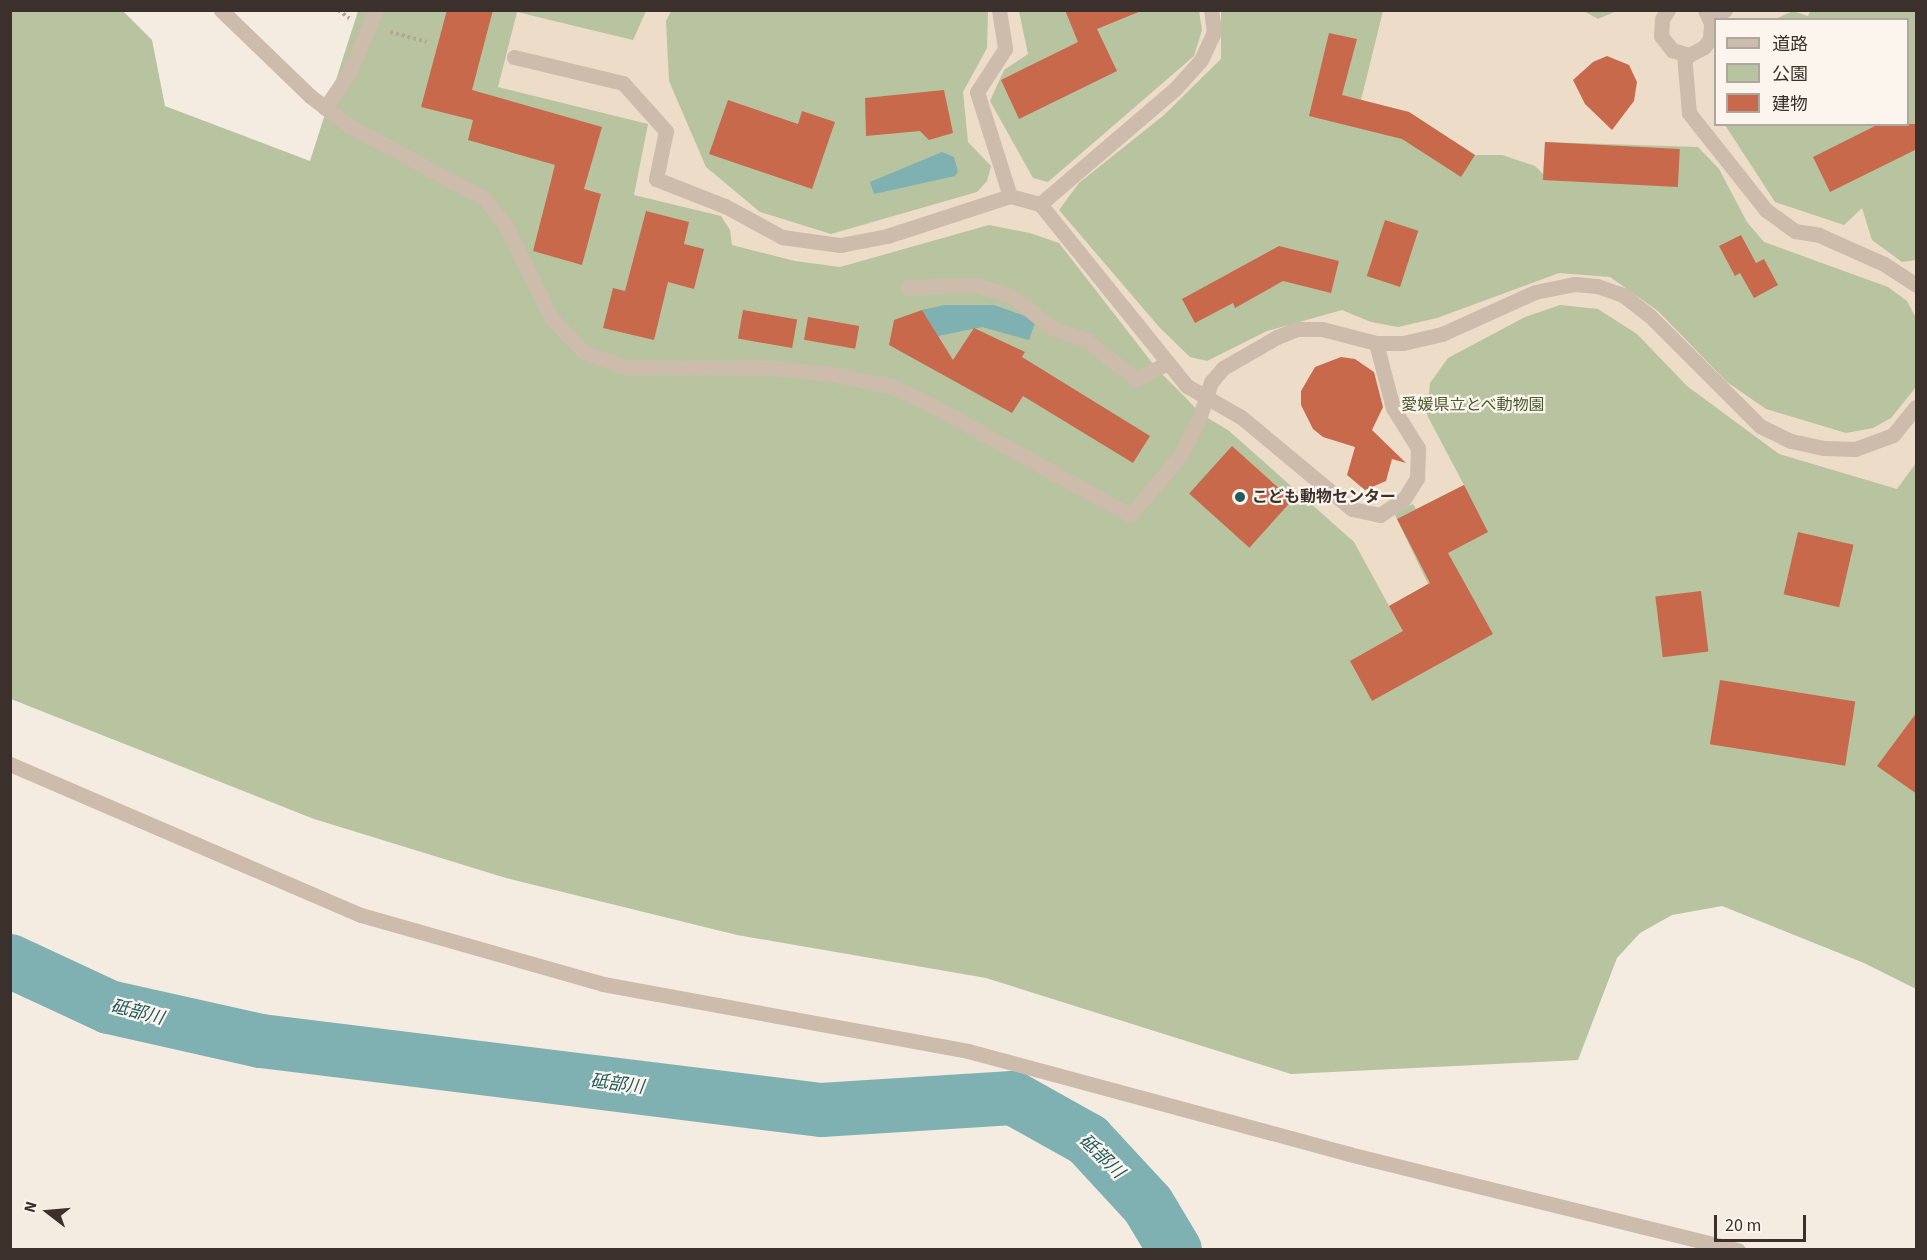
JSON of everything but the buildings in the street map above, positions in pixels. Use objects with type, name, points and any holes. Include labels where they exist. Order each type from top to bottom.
[{"type":"street","points":[[221,10],[326,108],[369,137],[484,198],[506,226],[551,318],[585,354],[626,367],[772,368],[831,374],[890,386],[926,402],[1130,514],[1180,456],[1206,396],[1223,368],[1297,329],[1322,329],[1376,343],[1403,343],[1442,333],[1535,292],[1575,284],[1597,286],[1623,295],[1650,316],[1760,426],[1791,441],[1824,448],[1855,449],[1893,435],[1917,407]]},
{"type":"street","points":[[326,108],[349,73],[376,10]]},
{"type":"street","points":[[999,10],[1005,49],[977,92],[1010,196]]},
{"type":"street","points":[[1040,204],[1176,88],[1201,60],[1214,32],[1211,10]]},
{"type":"street","points":[[1668,11],[1662,19],[1661,36],[1672,50],[1684,54],[1704,47],[1712,31],[1707,14],[1725,10]]},
{"type":"street","points":[[1684,54],[1689,113],[1766,210],[1795,231],[1819,235],[1884,264],[1917,285]]},
{"type":"street","points":[[514,57],[623,83],[666,131],[656,179],[725,206],[782,237],[840,245],[887,236],[1010,196],[1040,204],[1187,386],[1241,417],[1352,509],[1380,514],[1404,500],[1418,478],[1418,448],[1393,408],[1376,343]]},
{"type":"street","points":[[908,287],[977,285],[1012,296],[1052,328],[1086,340],[1136,379],[1167,363]]},
{"type":"street","points":[[10,764],[361,915],[603,984],[968,1051],[1349,1154],[1738,1250]]},
{"type":"green space","name":"愛媛県立とべ動物園","points":[[10,11],[123,11],[152,40],[165,106],[310,161],[358,11],[1916,11],[1916,989],[1864,963],[1722,906],[1672,915],[1640,933],[1617,958],[1578,1060],[1291,1074],[986,978],[737,935],[506,878],[314,819],[11,699]]},
{"type":"shaded area","points":[[1582,10],[1598,19],[1619,10],[1810,11],[1808,16],[1793,11],[1777,18],[1714,18],[1714,126],[1726,126],[1775,202],[1844,225],[1862,208],[1872,240],[1902,262],[1916,260],[1916,318],[1907,301],[1888,287],[1764,242],[1747,222],[1719,169],[1698,147],[1545,142],[1543,174],[1535,166],[1502,155],[1475,155],[1409,112],[1361,100],[1383,11]]},
{"type":"shaded area","points":[[646,11],[671,11],[666,21],[669,81],[706,167],[760,212],[831,234],[977,192],[987,181],[991,166],[968,142],[963,92],[987,48],[988,11],[1019,11],[1028,54],[1004,70],[990,101],[1033,178],[1048,182],[1194,56],[1202,30],[1199,11],[1221,11],[1221,59],[1164,115],[1079,183],[1059,210],[1160,328],[1190,357],[1207,361],[1267,331],[1342,310],[1371,322],[1398,327],[1437,318],[1559,273],[1610,277],[1658,311],[1727,382],[1766,409],[1846,433],[1873,428],[1891,418],[1916,387],[1916,463],[1897,489],[1779,454],[1687,386],[1637,334],[1598,309],[1560,305],[1525,317],[1448,358],[1430,383],[1427,415],[1464,485],[1416,509],[1413,504],[1394,513],[1428,584],[1389,606],[1354,542],[1228,430],[1201,414],[1157,369],[1059,243],[1030,233],[989,225],[840,267],[795,261],[732,245],[730,230],[721,216],[634,195],[648,124],[498,87],[517,12],[633,40]]},
{"type":"water","points":[[942,152],[954,157],[958,172],[955,176],[874,194],[870,182]]},
{"type":"water","points":[[945,305],[994,305],[1036,320],[1029,340],[982,327],[938,336],[922,310]]},
{"type":"waterway","name":"砥部川","points":[[10,961],[109,1007],[261,1041],[821,1110],[1013,1098],[1088,1140],[1148,1205],[1175,1250]]},
{"type":"place","name":"こども動物センター","points":[[1240,497]]}]
